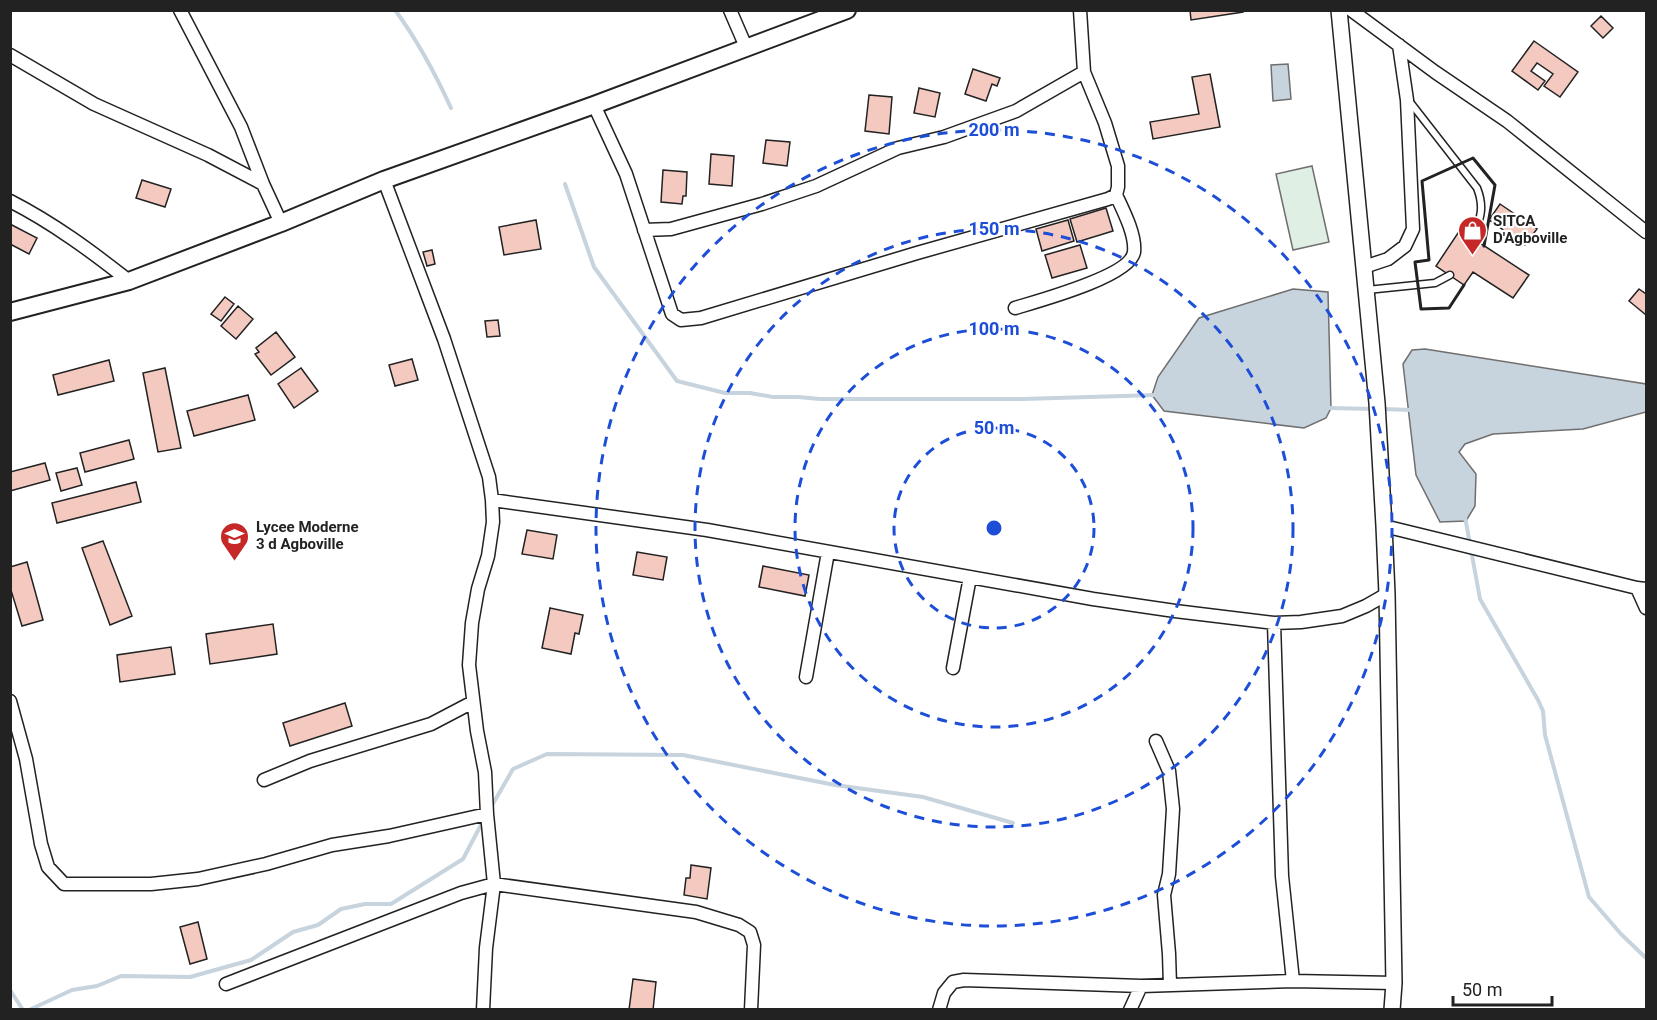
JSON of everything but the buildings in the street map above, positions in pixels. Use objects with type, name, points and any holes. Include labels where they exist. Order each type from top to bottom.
[{"type":"main road","points":[[10,312],[129,281],[281,223],[384,180],[594,105],[847,10]]},
{"type":"street","points":[[730,10],[747,47]]},
{"type":"street","points":[[1016,308],[1105,278],[1125,266],[1133,257],[1135,249],[1130,227],[1116,195],[1118,166],[1105,123],[1084,72],[1080,10]]},
{"type":"street","points":[[1339,10],[1377,403],[1384,526],[1394,983],[1392,1010]]},
{"type":"street","points":[[1352,10],[1507,121],[1647,232]]},
{"type":"street","points":[[179,12],[241,127],[281,223]]},
{"type":"street","points":[[1364,267],[1388,259],[1405,246],[1413,229],[1407,100],[1399,45]]},
{"type":"street","points":[[10,55],[94,104],[263,183]]},
{"type":"street","points":[[644,230],[671,229],[762,204],[816,186],[898,148],[944,137],[1016,111],[1084,72]]},
{"type":"street","points":[[594,105],[626,174],[672,314],[681,320],[701,318],[1116,195]]},
{"type":"street","points":[[384,180],[444,339],[489,477],[492,500],[493,522],[488,556],[478,589],[472,623],[469,665],[477,731],[485,772],[494,884],[486,948],[483,1010]]},
{"type":"street","points":[[10,201],[40,216],[70,236],[129,281]]},
{"type":"street","points":[[492,500],[706,530],[1128,604],[1274,623],[1342,616],[1387,594]]},
{"type":"street","points":[[1384,526],[1642,588],[1647,608]]},
{"type":"street","points":[[806,677],[828,552]]},
{"type":"street","points":[[953,668],[970,577]]},
{"type":"street","points":[[1274,623],[1282,876],[1293,981]]},
{"type":"street","points":[[10,701],[26,759],[41,844],[48,867],[64,884],[151,884],[198,879],[266,864],[332,844],[389,836],[487,814]]},
{"type":"street","points":[[264,780],[310,762],[431,724],[473,702]]},
{"type":"street","points":[[1155,741],[1168,771],[1173,809],[1164,895],[1170,985]]},
{"type":"street","points":[[226,984],[461,893],[494,884],[696,912],[740,925],[750,932],[754,945],[751,1010]]},
{"type":"street","points":[[939,1010],[944,993],[952,982],[964,980],[1141,986],[1293,981],[1394,983]]},
{"type":"street","points":[[1130,1010],[1141,986]]},
{"type":"lane","points":[[1407,100],[1477,188],[1482,200],[1480,219],[1473,238]]},
{"type":"lane","points":[[1366,290],[1436,283],[1450,275]]},
{"type":"green space","points":[[1312,166],[1329,242],[1293,250],[1276,174]]},
{"type":"shaded area","points":[[1288,64],[1291,99],[1273,101],[1271,65]]},
{"type":"shaded area","points":[[1293,289],[1328,292],[1331,408],[1326,418],[1304,428],[1164,411],[1152,395],[1158,377],[1199,318]]},
{"type":"shaded area","points":[[1425,349],[1646,384],[1646,412],[1583,429],[1493,434],[1465,444],[1459,452],[1476,474],[1475,506],[1466,521],[1440,522],[1416,475],[1403,364],[1412,350]]},
{"type":"waterway","points":[[395,10],[426,58],[451,108]]},
{"type":"waterway","points":[[565,184],[594,267],[677,381],[725,393],[820,399],[1023,399],[1156,395]]},
{"type":"waterway","points":[[1328,408],[1375,409]]},
{"type":"waterway","points":[[1382,409],[1411,410]]},
{"type":"waterway","points":[[1465,517],[1480,599],[1543,711],[1545,735],[1589,897],[1621,934],[1646,958]]},
{"type":"waterway","points":[[490,809],[513,769],[547,754],[683,755],[835,785],[923,797],[1013,823]]},
{"type":"waterway","points":[[29,1010],[72,990],[97,986],[121,976],[190,977],[251,960],[293,932],[318,925],[341,909],[365,904],[391,904],[463,859],[483,821]]},
{"type":"waterway","points":[[10,990],[23,1010]]},
{"type":"wall","points":[[1464,285],[1449,308],[1421,309],[1415,262],[1429,260],[1422,181],[1473,158],[1495,185],[1484,246]]},
{"type":"place","name":"SITCA D'Agboville","points":[[1472,256]]},
{"type":"place","name":"Lycee Moderne 3 d Agboville","points":[[235,562]]}]
